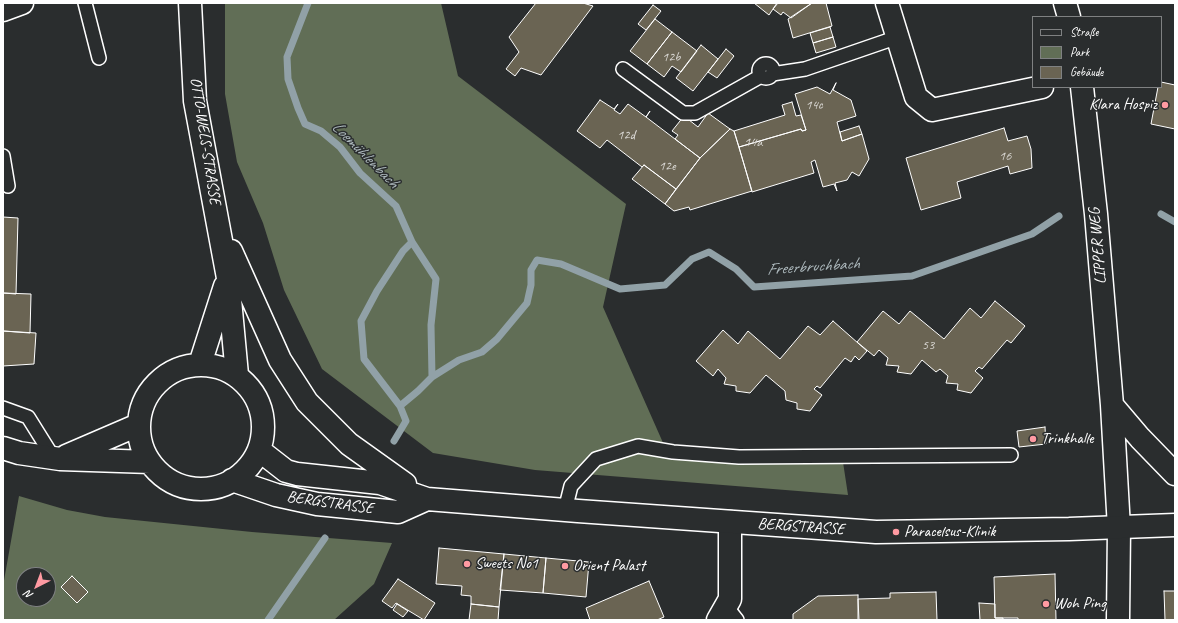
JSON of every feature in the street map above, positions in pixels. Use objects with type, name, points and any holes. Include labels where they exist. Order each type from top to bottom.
[{"type":"main road","points":[[3,10],[22,3]]},
{"type":"main road","name":"OTTO-WELS-STRASSE","points":[[190,3],[195,101],[228,278],[236,375]]},
{"type":"main road","points":[[888,3],[916,97],[932,110],[1037,88]]},
{"type":"main road","points":[[1065,3],[1069,16]]},
{"type":"main road","name":"LIPPER WEG","points":[[1082,88],[1096,214],[1112,405],[1119,528],[1118,620]]},
{"type":"main road","points":[[217,219],[280,360],[307,402],[349,444],[390,475],[427,499]]},
{"type":"main road","name":"OTTO-WELS-STRASSE","points":[[200,364],[228,278]]},
{"type":"main road","points":[[200,364],[213,365],[236,375],[251,390],[261,408],[263,430],[259,450],[248,468],[232,480],[215,487],[197,489],[178,485],[162,476],[150,462],[141,444],[138,425],[143,402],[157,382],[176,369],[200,364]]},
{"type":"main road","points":[[1112,405],[1140,438],[1175,474]]},
{"type":"main road","points":[[56,458],[138,425]]},
{"type":"main road","points":[[3,448],[20,454],[56,458],[150,462]]},
{"type":"main road","name":"BERGSTRASSE","points":[[259,450],[286,471],[296,474],[380,483],[427,499],[730,522],[890,532],[1119,528],[1175,525]]},
{"type":"main road","name":"BERGSTRASSE","points":[[232,480],[276,495],[325,505],[398,512],[427,499]]},
{"type":"main road","points":[[727,615],[730,598],[730,522]]},
{"type":"lane","points":[[85,3],[99,58]]},
{"type":"lane","points":[[623,69],[683,113],[695,113],[766,75],[805,69],[898,37]]},
{"type":"lane","points":[[3,156],[8,186]]},
{"type":"lane","points":[[3,408],[28,417],[56,458]]},
{"type":"lane","points":[[564,510],[571,486],[596,459],[638,446],[673,452],[739,457],[1011,455]]},
{"type":"green space","points":[[225,3],[441,3],[458,76],[626,204],[603,307],[664,445],[742,450],[841,449],[848,495],[535,470],[433,453],[322,369],[284,290],[263,223],[237,162],[225,94]]},
{"type":"green space","points":[[19,496],[67,510],[105,517],[252,532],[392,543],[374,584],[334,620],[3,620],[3,586]]},
{"type":"building","points":[[536,3],[583,3],[593,6],[541,75],[521,68],[515,76],[506,69],[519,52],[509,37]]},
{"type":"building","points":[[754,3],[777,3],[769,15]]},
{"type":"building","points":[[778,3],[812,3],[791,18],[783,12],[781,15],[773,9]]},
{"type":"building","points":[[812,3],[826,3],[832,26],[793,38],[788,19]]},
{"type":"building","points":[[653,5],[661,11],[646,30],[638,24]]},
{"type":"building","points":[[655,19],[672,32],[647,64],[630,51]]},
{"type":"building","points":[[830,27],[833,37],[813,43],[810,33]]},
{"type":"building","points":[[672,32],[697,51],[681,72],[672,66],[664,77],[647,64]]},
{"type":"building","points":[[833,37],[836,47],[816,53],[813,43]]},
{"type":"building","points":[[701,45],[718,59],[693,91],[676,78]]},
{"type":"building","points":[[726,49],[734,56],[717,78],[708,72]]},
{"type":"building","name":"Klara Hospiz","points":[[1162,82],[1175,85],[1175,129],[1151,124],[1158,88],[1162,88]]},
{"type":"building","points":[[836,83],[833,90],[851,100],[856,116],[837,122],[842,141],[862,134],[869,159],[859,176],[852,172],[847,180],[835,183],[837,191],[834,184],[823,187],[815,160],[811,162],[814,173],[752,192],[739,147],[801,129],[802,131],[806,130],[795,94],[817,87],[830,94]]},
{"type":"building","points":[[600,100],[614,109],[618,104],[614,110],[620,114],[628,104],[700,158],[676,189],[644,165],[642,167],[607,140],[600,148],[577,131]]},
{"type":"building","points":[[792,102],[796,116],[801,115],[806,130],[802,131],[801,129],[739,147],[734,131],[785,115],[782,105]]},
{"type":"building","points":[[708,113],[730,129],[700,158],[675,139],[678,135],[672,131],[684,116],[698,127]]},
{"type":"building","points":[[859,126],[862,134],[842,141],[840,132]]},
{"type":"building","points":[[1004,128],[1008,141],[1027,136],[1031,149],[1032,168],[1010,174],[1008,166],[957,182],[961,198],[921,210],[906,158]]},
{"type":"building","points":[[730,129],[734,131],[752,191],[690,210],[689,207],[674,211],[665,204],[700,158]]},
{"type":"building","points":[[644,165],[676,189],[665,204],[632,179]]},
{"type":"building","points":[[3,217],[18,218],[16,294],[3,293]]},
{"type":"building","points":[[3,293],[31,294],[30,333],[3,331]]},
{"type":"building","points":[[995,301],[1025,326],[1011,343],[1007,340],[982,369],[979,367],[975,371],[983,378],[971,393],[957,390],[958,384],[946,383],[948,376],[940,369],[936,372],[922,360],[911,374],[897,372],[899,366],[886,365],[888,358],[879,350],[874,356],[857,342],[883,311],[899,324],[910,311],[944,339],[970,308],[981,318]]},
{"type":"building","points":[[833,321],[867,351],[859,360],[855,356],[851,362],[845,358],[820,388],[817,386],[814,389],[822,395],[810,411],[797,409],[797,403],[786,400],[785,391],[766,375],[750,393],[736,391],[736,386],[724,384],[726,378],[718,369],[713,376],[696,361],[723,330],[738,344],[748,331],[780,359],[808,326],[820,335]]},
{"type":"building","points":[[3,331],[36,333],[34,364],[3,366]]},
{"type":"building","points":[[1045,427],[1046,444],[1019,447],[1017,431]]},
{"type":"building","points":[[439,548],[504,554],[499,607],[471,604],[471,596],[461,595],[462,586],[436,584]]},
{"type":"building","points":[[504,554],[546,558],[543,593],[500,590]]},
{"type":"building","points":[[546,558],[589,562],[586,597],[543,593]]},
{"type":"building","points":[[1055,574],[1056,620],[1018,620],[1018,618],[995,618],[994,577]]},
{"type":"building","points":[[72,576],[88,592],[77,603],[61,587]]},
{"type":"building","points":[[398,579],[435,603],[424,620],[396,603],[392,608],[382,601]]},
{"type":"building","points":[[649,581],[664,617],[657,620],[590,620],[586,608]]},
{"type":"building","points":[[1164,591],[1175,591],[1175,620],[1165,620]]},
{"type":"building","points":[[936,592],[937,620],[859,620],[858,599],[890,598],[890,593]]},
{"type":"building","points":[[858,595],[858,620],[793,620],[793,614],[818,596]]},
{"type":"building","points":[[979,603],[995,604],[995,618],[1003,618],[1003,620],[980,620]]},
{"type":"building","points":[[397,604],[408,611],[403,617],[393,610]]},
{"type":"building","points":[[471,604],[499,607],[498,620],[469,620]]},
{"type":"waterway","name":"Loemühlenbach","points":[[308,3],[287,57],[288,79],[298,108],[305,124],[321,131],[340,147],[360,173],[396,206],[412,242],[403,251],[377,291],[361,321],[364,359],[400,406],[406,421],[394,441]]},
{"type":"waterway","name":"Freerbruchbach","points":[[1161,214],[1175,222]]},
{"type":"waterway","name":"Freerbruchbach","points":[[432,377],[459,360],[482,352],[497,339],[527,303],[531,285],[531,270],[537,260],[561,264],[620,289],[665,285],[692,259],[709,252],[736,269],[754,287],[912,276],[1032,234],[1059,216]]},
{"type":"waterway","name":"Loemühlenbach","points":[[400,406],[432,377],[431,325],[436,279],[412,242]]},
{"type":"waterway","name":"Loemühlenbach","points":[[268,620],[325,538]]},
{"type":"place","name":"Klara Hospiz","points":[[1165,105]]},
{"type":"place","name":"Trinkhalle","points":[[1033,439]]},
{"type":"place","name":"Paracelsus-Klinik","points":[[896,532]]},
{"type":"place","name":"Sweets No1","points":[[467,564]]},
{"type":"place","name":"Orient Palast","points":[[565,566]]},
{"type":"place","name":"Woh Ping","points":[[1046,604]]}]
